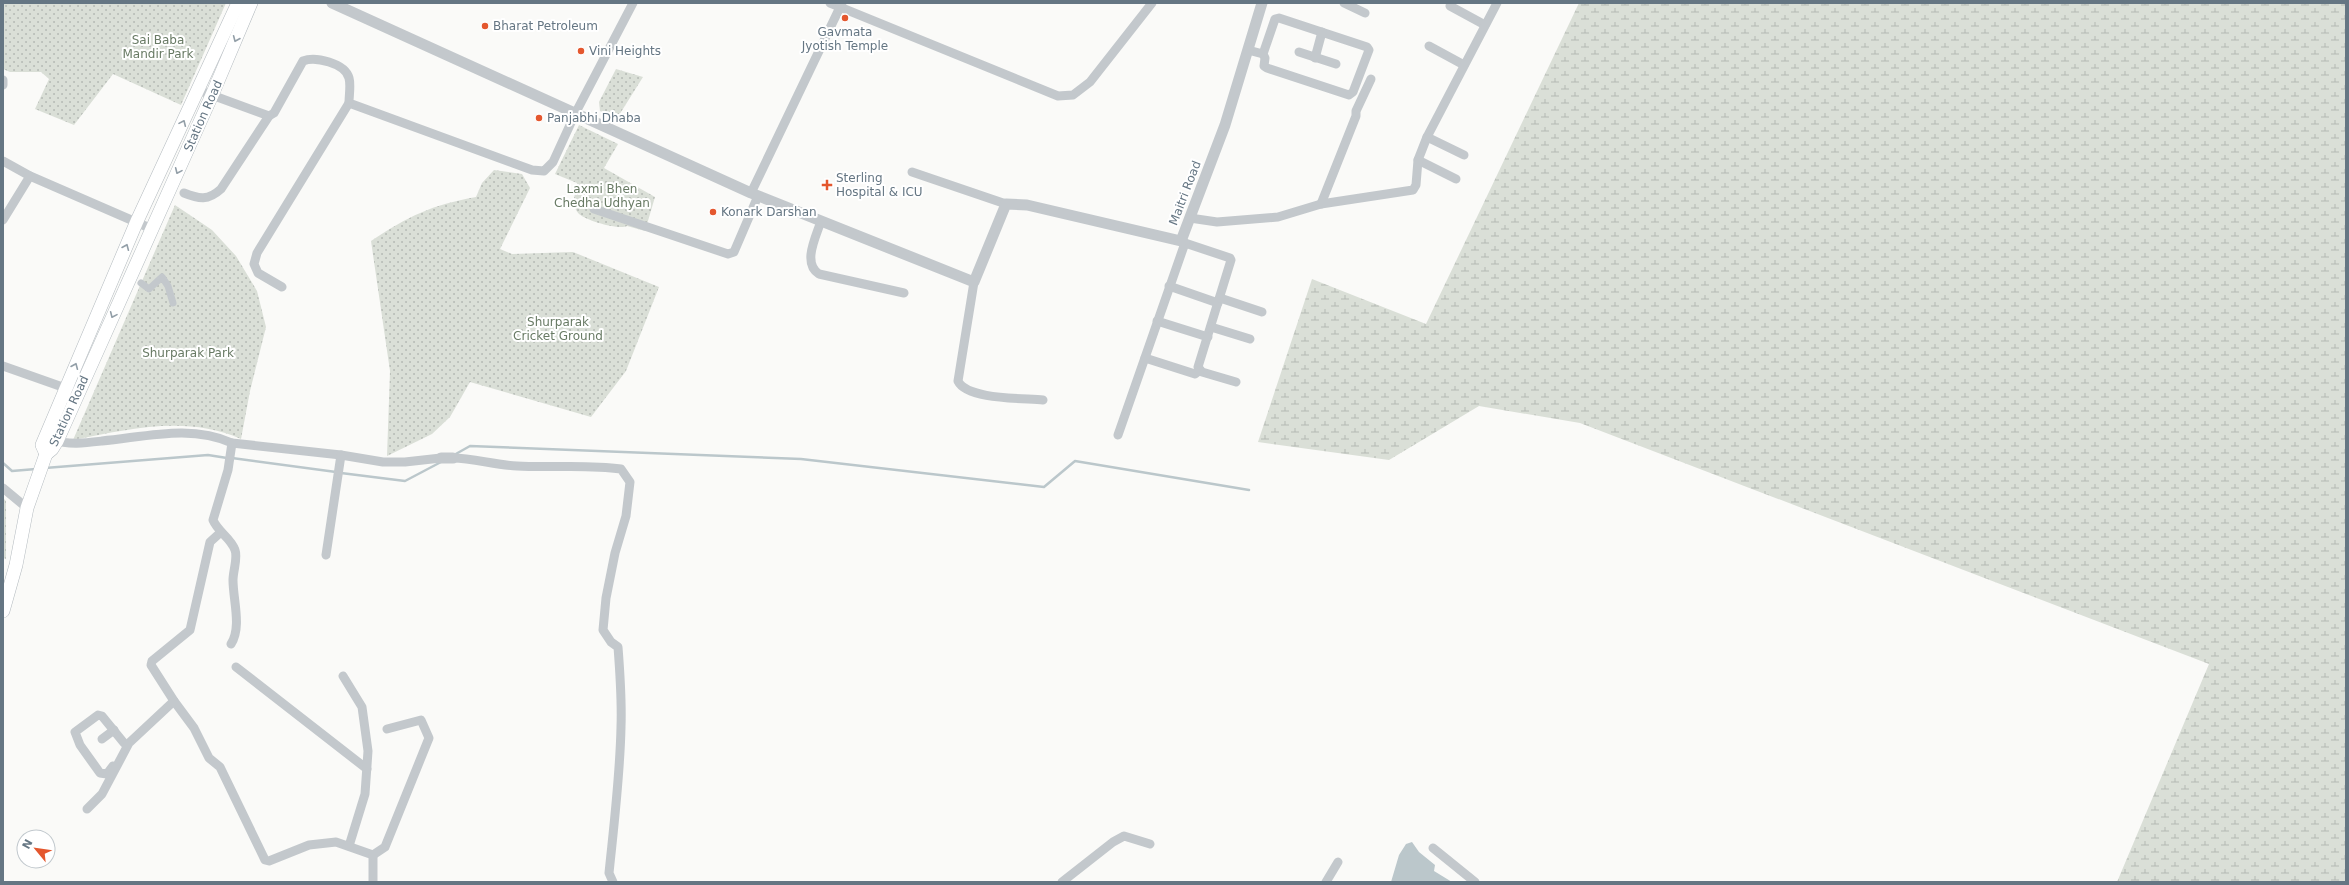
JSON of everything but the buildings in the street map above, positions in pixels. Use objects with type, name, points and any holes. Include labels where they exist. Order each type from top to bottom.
[{"type":"main road","name":"Station Road","points":[[27,508],[45,455],[52,449],[51,439],[66,388],[137,221],[238,3]]},
{"type":"main road","name":"Station Road","points":[[51,439],[78,394],[212,95],[251,3]]},
{"type":"main road","points":[[152,190],[166,196]]},
{"type":"main road","points":[[110,286],[123,292]]},
{"type":"main road","points":[[3,611],[16,565],[27,508]]},
{"type":"street","points":[[332,3],[754,195],[974,282]]},
{"type":"street","points":[[349,103],[532,170],[544,171],[553,162],[575,114],[633,3]]},
{"type":"street","points":[[830,3],[841,5],[1058,96],[1074,95],[1090,82],[1152,3]]},
{"type":"street","name":"Maitri Road","points":[[1118,435],[1169,286],[1190,218],[1225,125],[1262,3]]},
{"type":"street","points":[[1344,3],[1365,14]]},
{"type":"street","points":[[1190,218],[1217,222],[1278,217],[1321,204],[1413,190],[1416,185],[1418,160],[1427,137],[1497,3]]},
{"type":"street","points":[[594,209],[728,254],[734,252],[754,195],[841,5]]},
{"type":"street","points":[[1450,6],[1485,25]]},
{"type":"street","points":[[1279,18],[1367,47],[1368,50],[1353,92],[1349,95],[1267,68],[1264,66],[1265,58],[1263,54],[1275,19],[1279,18]]},
{"type":"street","points":[[1315,58],[1322,32]]},
{"type":"street","points":[[1429,46],[1464,65]]},
{"type":"street","points":[[1248,50],[1263,54]]},
{"type":"street","points":[[1299,52],[1336,64]]},
{"type":"street","points":[[184,193],[199,199],[214,196],[221,189],[269,116],[274,113],[297,68],[303,61],[310,58],[338,66],[345,71],[350,78],[349,103],[257,253],[254,264],[258,273],[282,288]]},
{"type":"street","points":[[1321,204],[1356,116],[1356,111],[1371,79]]},
{"type":"street","points":[[3,80],[3,85]]},
{"type":"street","points":[[198,90],[269,116]]},
{"type":"street","points":[[1427,137],[1464,156]]},
{"type":"street","points":[[1418,160],[1456,179]]},
{"type":"street","points":[[3,161],[30,176],[137,221],[152,229]]},
{"type":"street","points":[[912,172],[1006,204],[1027,205],[1183,242],[1230,258],[1231,260],[1219,301],[1198,367],[1200,370]]},
{"type":"street","points":[[3,220],[30,176]]},
{"type":"street","points":[[1006,204],[974,282],[958,381],[961,386],[977,394],[1043,400]]},
{"type":"street","points":[[821,221],[810,261],[814,271],[819,274],[904,293]]},
{"type":"street","points":[[141,284],[149,289],[162,277],[168,286],[173,303]]},
{"type":"street","points":[[1169,286],[1262,312]]},
{"type":"street","points":[[1157,321],[1208,337]]},
{"type":"street","points":[[1211,327],[1250,339]]},
{"type":"street","points":[[1145,358],[1195,374],[1200,370]]},
{"type":"street","points":[[3,366],[66,388],[78,394]]},
{"type":"street","points":[[1200,370],[1236,382]]},
{"type":"street","points":[[51,439],[65,443],[84,443],[152,434],[192,433],[217,436],[232,445],[341,454],[383,462],[406,462],[453,458],[517,466],[564,468],[600,466],[622,469],[630,482],[626,516],[615,554],[606,598],[603,630],[611,642],[618,647],[620,687],[619,777],[609,873],[613,882]]},
{"type":"street","points":[[231,644],[234,640],[235,619],[233,580],[235,550],[230,541],[221,532],[213,520],[228,470],[232,445]]},
{"type":"street","points":[[326,555],[341,454]]},
{"type":"street","points":[[3,488],[27,508]]},
{"type":"street","points":[[221,532],[210,542],[190,630],[152,661],[151,665],[174,701],[194,728],[209,758],[220,767],[265,860],[269,861],[309,845],[336,842],[373,855]]},
{"type":"street","points":[[236,667],[367,769]]},
{"type":"street","points":[[343,676],[362,707],[368,751],[365,794],[349,846]]},
{"type":"street","points":[[126,743],[102,716],[98,715],[75,732],[74,735],[100,773],[104,775],[112,769],[126,743],[174,701]]},
{"type":"street","points":[[373,855],[385,847],[429,738],[421,720],[387,729]]},
{"type":"street","points":[[102,739],[114,730]]},
{"type":"street","points":[[87,809],[104,790],[126,743]]},
{"type":"street","points":[[1062,882],[1113,842],[1124,836],[1150,844]]},
{"type":"street","points":[[1433,848],[1475,882]]},
{"type":"street","points":[[373,855],[374,882]]},
{"type":"street","points":[[1326,882],[1338,862]]},
{"type":"green space","name":"Sai Baba Mandir Park","points":[[3,3],[226,3],[181,105],[113,74],[74,125],[35,109],[49,79],[41,72],[10,72],[3,69]]},
{"type":"green space","points":[[1579,3],[2346,3],[2346,882],[2117,882],[2209,664],[1580,423],[1479,406],[1389,460],[1258,442],[1312,279],[1426,324]]},
{"type":"green space","points":[[616,69],[643,77],[616,120],[600,111],[599,102]]},
{"type":"green space","name":"Laxmi Bhen Chedha Udhyan","points":[[579,125],[618,144],[604,168],[655,197],[645,231],[627,226],[617,227],[603,224],[583,217],[577,211],[573,203],[577,183],[555,174]]},
{"type":"green space","name":"Shurparak Cricket Ground","points":[[494,170],[522,174],[530,188],[500,249],[512,254],[573,252],[659,287],[626,371],[591,417],[470,382],[450,417],[432,434],[387,456],[390,371],[371,241],[409,218],[433,208],[476,197],[482,183]]},
{"type":"green space","name":"Shurparak Park","points":[[175,205],[212,230],[236,256],[257,291],[266,327],[250,391],[241,439],[200,427],[158,426],[73,440]]},
{"type":"green space","points":[[3,498],[6,501],[6,559],[3,558]]},
{"type":"shaded area","points":[[1412,842],[1419,852],[1435,865],[1434,871],[1452,882],[1391,882],[1399,855],[1406,844]]},
{"type":"waterway","points":[[454,455],[470,446],[801,459],[1044,487],[1075,461],[1249,490]]},
{"type":"waterway","points":[[45,468],[208,455],[227,458]]},
{"type":"waterway","points":[[232,458],[336,472]]},
{"type":"waterway","points":[[341,473],[405,481],[441,462]]},
{"type":"waterway","points":[[3,463],[12,471],[36,469]]},
{"type":"place","name":"Gavmata Jyotish Temple","points":[[845,18]]},
{"type":"place","name":"Bharat Petroleum","points":[[485,26]]},
{"type":"place","name":"Vini Heights","points":[[581,51]]},
{"type":"place","name":"Panjabhi Dhaba","points":[[539,118]]},
{"type":"place","name":"Sterling Hospital & ICU","points":[[827,185]]},
{"type":"place","name":"Konark Darshan","points":[[713,212]]}]
